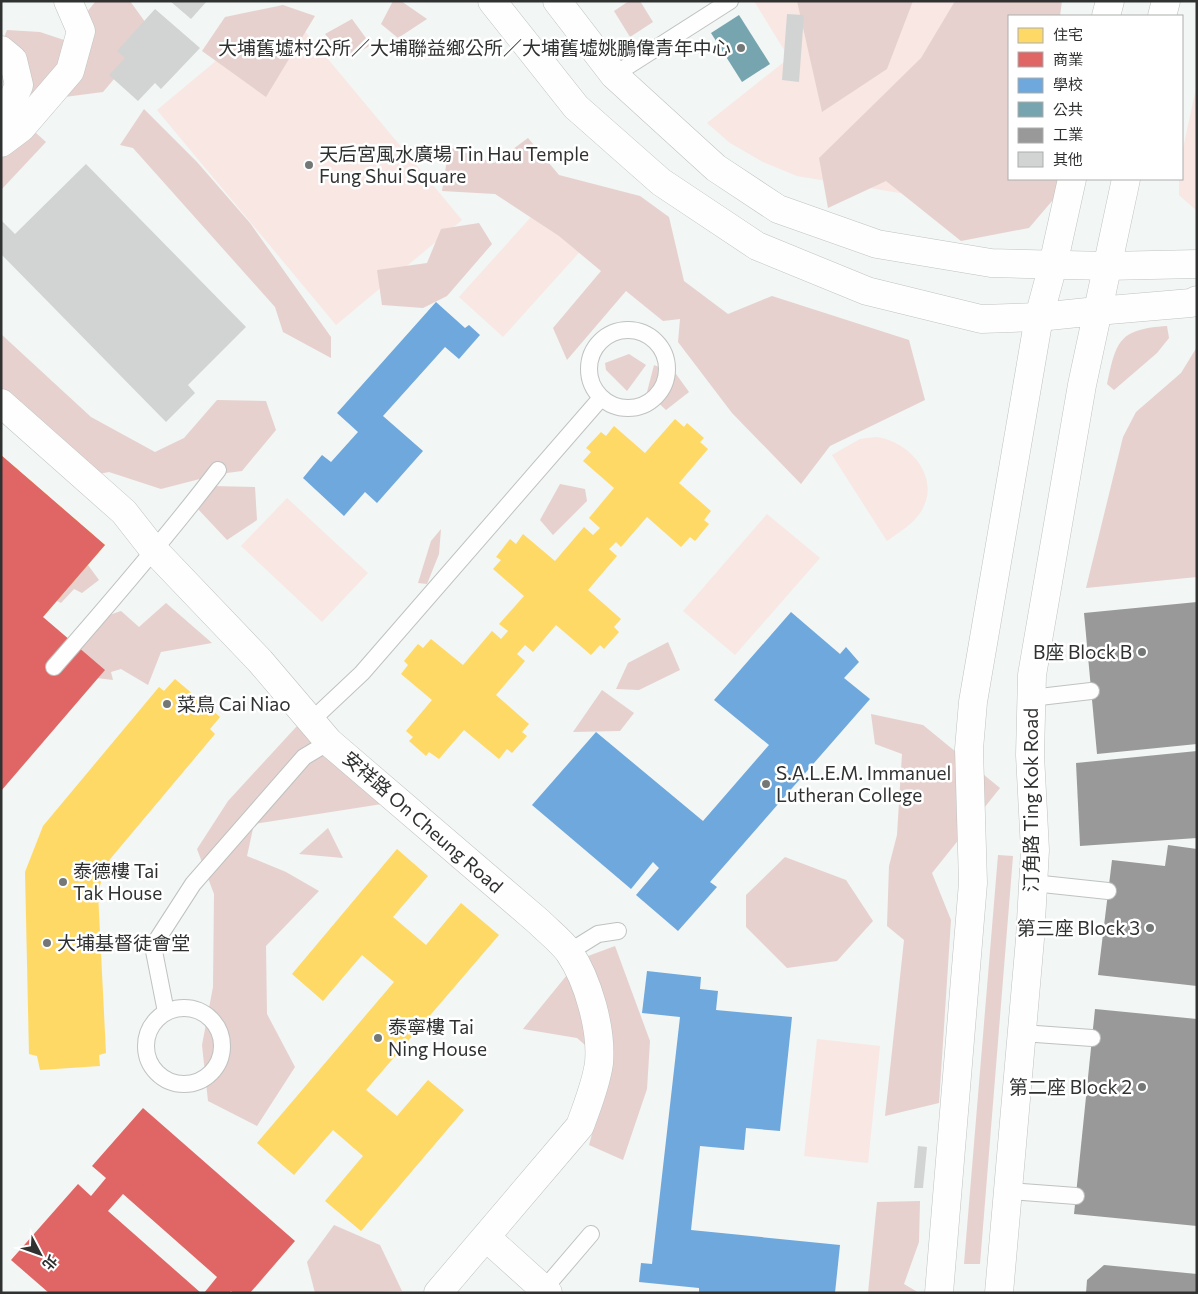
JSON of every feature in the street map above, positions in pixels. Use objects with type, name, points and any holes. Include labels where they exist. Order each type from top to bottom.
[{"type":"main road","points":[[1,144],[21,128],[70,71],[81,31],[68,1]]},
{"type":"main road","points":[[492,1],[576,107],[661,182],[757,246],[867,292],[981,319],[1039,317],[1182,304],[1197,300]]},
{"type":"main road","points":[[557,1],[614,75],[716,168],[778,209],[877,244],[991,263],[1107,266],[1197,264]]},
{"type":"main road","points":[[1106,15],[1110,1]]},
{"type":"main road","points":[[1162,15],[1166,1]]},
{"type":"main road","points":[[1,50],[13,60],[19,85],[1,126]]},
{"type":"main road","points":[[939,1293],[973,883],[968,749],[973,702],[1039,317],[1053,265],[1072,180]]},
{"type":"main road","name":"汀角路 Ting Kok Road","points":[[999,1293],[1022,1033],[1035,850],[1030,755],[1030,698],[1035,656],[1080,395],[1126,180]]},
{"type":"main road","name":"安祥路 On Cheung Road","points":[[1,403],[124,512],[153,549],[260,662],[329,742],[539,922],[568,952],[587,988],[596,1020],[599,1062],[592,1093],[580,1126],[487,1238],[438,1293]]},
{"type":"main road","points":[[487,1238],[546,1291]]},
{"type":"lane","points":[[614,75],[730,1]]},
{"type":"lane","points":[[621,330],[634,330],[646,333],[656,341],[664,352],[668,365],[666,379],[660,391],[651,401],[639,407],[625,408],[612,405],[601,398],[594,388],[589,364],[592,352],[600,341],[609,334],[621,330]]},
{"type":"lane","points":[[312,720],[362,673],[601,398]]},
{"type":"lane","points":[[54,666],[132,578],[153,549],[176,525],[218,470]]},
{"type":"lane","points":[[1030,698],[1091,691]]},
{"type":"lane","points":[[166,1012],[154,946],[193,884],[304,757],[329,742]]},
{"type":"lane","points":[[1033,883],[1108,891]]},
{"type":"lane","points":[[568,952],[598,934],[618,931]]},
{"type":"lane","points":[[178,1008],[191,1008],[203,1012],[212,1020],[219,1031],[222,1043],[221,1056],[216,1067],[207,1076],[196,1082],[183,1085],[171,1083],[160,1077],[151,1067],[146,1055],[145,1043],[149,1030],[156,1020],[166,1012],[178,1008]]},
{"type":"lane","points":[[1022,1033],[1092,1038]]},
{"type":"lane","points":[[1008,1191],[1076,1196]]},
{"type":"lane","points":[[546,1291],[591,1234]]},
{"type":"shaded area","points":[[96,1],[130,1],[153,33],[103,92],[57,98],[29,93],[1,74],[1,45],[7,30],[40,32],[64,40]]},
{"type":"shaded area","points":[[393,1],[401,1],[427,19],[398,38],[381,24]]},
{"type":"shaded area","points":[[629,1],[640,1],[653,22],[630,37],[614,11]]},
{"type":"shaded area","points":[[754,1],[1031,1],[1008,15],[990,208],[797,176],[763,162],[730,143],[707,123],[789,58]]},
{"type":"shaded area","points":[[797,1],[913,1],[887,69],[822,112]]},
{"type":"shaded area","points":[[955,1],[1062,1],[1060,15],[1008,15],[1008,180],[1062,180],[1064,187],[1029,228],[961,241],[886,181],[828,208],[819,158],[921,58]]},
{"type":"shaded area","name":"天后宮風水廣場 Tin Hau Temple Fung Shui Square","points":[[283,5],[462,220],[336,325],[157,110]]},
{"type":"shaded area","points":[[283,5],[315,16],[266,97],[202,51],[225,17]]},
{"type":"shaded area","points":[[352,19],[371,45],[347,59],[325,34]]},
{"type":"shaded area","points":[[1197,84],[1197,211],[1179,195],[1179,180],[1183,180],[1183,148]]},
{"type":"shaded area","points":[[144,109],[197,162],[250,223],[331,337],[331,358],[283,332],[275,307],[133,148],[120,145]]},
{"type":"shaded area","points":[[17,116],[46,142],[1,190],[1,129]]},
{"type":"shaded area","points":[[528,138],[559,175],[640,196],[669,217],[684,281],[728,314],[772,296],[909,340],[925,400],[830,446],[801,484],[732,413],[678,342],[680,319],[663,321],[626,291],[567,360],[553,328],[601,271],[559,236],[495,194],[442,191],[449,147],[494,163]]},
{"type":"shaded area","points":[[541,206],[585,246],[503,337],[459,297]]},
{"type":"shaded area","points":[[479,223],[492,244],[447,296],[423,308],[382,305],[377,270],[427,263],[441,229]]},
{"type":"shaded area","points":[[1167,326],[1169,338],[1157,353],[1114,390],[1107,384],[1114,357],[1123,340],[1139,330]]},
{"type":"shaded area","points":[[1,334],[91,417],[155,452],[184,438],[217,400],[266,401],[276,430],[242,471],[219,474],[161,489],[109,472],[67,480],[1,409]]},
{"type":"shaded area","points":[[1197,347],[1197,577],[1086,588],[1123,437],[1136,412],[1181,373]]},
{"type":"shaded area","points":[[629,354],[646,365],[627,391],[606,370],[605,363]]},
{"type":"shaded area","points":[[654,365],[676,374],[689,392],[666,410],[647,392]]},
{"type":"shaded area","points":[[876,437],[889,440],[911,454],[925,475],[928,487],[926,500],[917,517],[887,541],[832,455],[860,439]]},
{"type":"shaded area","points":[[560,484],[585,489],[587,501],[553,535],[540,520]]},
{"type":"shaded area","points":[[212,486],[255,487],[257,520],[227,540],[197,508]]},
{"type":"shaded area","points":[[287,498],[368,573],[322,622],[241,546]]},
{"type":"shaded area","points":[[767,514],[820,558],[735,655],[683,611]]},
{"type":"shaded area","points":[[441,529],[439,554],[427,584],[418,583],[431,541]]},
{"type":"shaded area","points":[[82,557],[99,580],[82,593],[74,589],[61,603],[49,597]]},
{"type":"shaded area","points":[[166,603],[212,643],[161,652],[148,685],[121,669],[111,672],[113,680],[88,677],[78,654],[83,624],[121,611],[139,627]]},
{"type":"shaded area","points":[[668,642],[680,670],[639,690],[616,689],[628,663]]},
{"type":"shaded area","points":[[602,690],[634,713],[620,731],[573,732]]},
{"type":"shaded area","points":[[871,714],[923,725],[1000,788],[932,873],[951,920],[939,1103],[885,1116],[904,940],[887,926],[889,866],[897,835],[902,754],[875,744]]},
{"type":"shaded area","points":[[297,726],[382,804],[254,824],[247,856],[286,872],[319,891],[266,946],[267,1014],[295,1067],[257,1126],[208,1101],[202,1045],[213,987],[214,894],[197,849],[228,801]]},
{"type":"shaded area","points":[[328,828],[343,858],[299,854]]},
{"type":"shaded area","points":[[998,855],[1013,856],[980,1264],[964,1264]]},
{"type":"shaded area","points":[[785,857],[846,880],[873,921],[837,961],[787,968],[746,927],[746,895]]},
{"type":"shaded area","points":[[615,946],[650,1041],[647,1089],[623,1160],[589,1145],[600,1105],[606,1063],[577,1038],[523,1029],[580,959]]},
{"type":"shaded area","points":[[817,1039],[880,1046],[868,1163],[804,1156]]},
{"type":"shaded area","points":[[920,1201],[919,1242],[904,1284],[919,1293],[868,1293],[877,1202]]},
{"type":"shaded area","points":[[334,1225],[380,1245],[402,1291],[315,1293],[307,1262]]},
{"type":"building: 住宅","points":[[675,419],[684,427],[687,423],[704,438],[700,442],[708,449],[679,483],[711,511],[704,520],[709,524],[695,541],[690,537],[681,547],[647,517],[621,547],[616,542],[609,549],[617,556],[588,590],[621,619],[614,627],[619,632],[604,649],[600,645],[591,655],[556,625],[533,652],[525,645],[517,654],[525,661],[496,695],[529,724],[522,732],[527,736],[512,753],[507,749],[499,759],[464,730],[439,759],[429,752],[426,756],[409,741],[413,737],[406,731],[432,700],[401,674],[408,665],[404,661],[418,644],[423,648],[431,639],[463,665],[492,631],[501,639],[508,631],[499,624],[524,596],[493,569],[501,560],[496,557],[510,539],[516,544],[523,534],[555,561],[584,527],[593,535],[600,528],[589,518],[614,488],[583,461],[591,452],[586,448],[601,432],[606,436],[614,426],[645,453]]},
{"type":"building: 住宅","points":[[1,455],[105,545],[43,617],[1,581]]},
{"type":"building: 住宅","name":"泰德樓 Tai Tak House","points":[[175,679],[220,717],[210,729],[215,734],[106,864],[98,893],[106,1053],[99,1055],[100,1066],[40,1070],[37,1056],[29,1054],[25,872],[43,826],[159,687],[164,691]]},
{"type":"building: 住宅","name":"泰寧樓 Tai Ning House","points":[[397,849],[428,876],[393,917],[426,945],[461,903],[499,935],[366,1090],[397,1116],[428,1080],[464,1110],[361,1231],[325,1201],[363,1156],[333,1130],[294,1175],[257,1143],[394,982],[362,955],[323,1001],[292,974]]},
{"type":"building: 商業","points":[[1,455],[105,545],[43,617],[105,670],[1,791]]},
{"type":"building: 商業","points":[[143,1108],[295,1241],[250,1293],[233,1293],[231,1291],[229,1293],[204,1293],[217,1277],[123,1194],[108,1211],[201,1293],[49,1293],[11,1260],[78,1184],[91,1196],[106,1178],[92,1166]]},
{"type":"building: 學校","points":[[436,302],[465,328],[469,325],[480,335],[459,359],[445,347],[383,416],[423,451],[377,503],[365,492],[344,516],[303,478],[322,455],[331,462],[358,432],[337,413]]},
{"type":"building: 學校","points":[[791,612],[840,654],[846,647],[859,662],[844,678],[870,699],[710,882],[717,887],[678,931],[636,895],[659,868],[653,862],[631,889],[532,805],[596,732],[703,821],[769,745],[714,700]]},
{"type":"building: 學校","points":[[647,971],[701,977],[700,989],[718,991],[716,1010],[792,1017],[780,1131],[746,1128],[744,1150],[700,1146],[691,1230],[840,1245],[835,1293],[699,1293],[699,1288],[639,1282],[641,1263],[652,1264],[680,1017],[642,1013]]},
{"type":"building: 公共","name":"大埔舊墟村公所／大埔聯益鄉公所／大埔舊墟姚鵬偉青年中心","points":[[739,15],[770,64],[742,82],[711,33]]},
{"type":"building: 工業","name":"B座 Block B","points":[[1197,602],[1197,744],[1097,754],[1084,613]]},
{"type":"building: 工業","points":[[1197,751],[1197,838],[1080,846],[1076,763]]},
{"type":"building: 工業","name":"第三座 Block 3","points":[[1168,845],[1197,849],[1197,986],[1098,975],[1112,860],[1165,866]]},
{"type":"building: 工業","name":"第二座 Block 2","points":[[1095,1009],[1197,1019],[1197,1226],[1074,1214]]},
{"type":"building: 工業","points":[[1104,1265],[1197,1274],[1197,1293],[1086,1293],[1087,1280]]},
{"type":"building: 其他","points":[[170,1],[207,1],[191,19]]},
{"type":"building: 其他","points":[[155,9],[200,48],[161,89],[155,83],[138,101],[109,75],[125,58],[117,51]]},
{"type":"building: 其他","points":[[787,14],[804,15],[799,82],[782,80]]},
{"type":"building: 其他","points":[[86,164],[246,327],[188,385],[195,393],[166,422],[1,254],[1,220],[15,234]]},
{"type":"building: 其他","points":[[918,1146],[927,1147],[923,1188],[914,1188]]},
{"type":"place","name":"大埔舊墟村公所／大埔聯益鄉公所／大埔舊墟姚鵬偉青年中心","points":[[741,48]]},
{"type":"place","name":"天后宮風水廣場 Tin Hau Temple Fung Shui Square","points":[[309,165]]},
{"type":"place","name":"B座 Block B","points":[[1142,652]]},
{"type":"place","name":"菜鳥 Cai Niao","points":[[167,704]]},
{"type":"place","name":"S.A.L.E.M. Immanuel Lutheran College","points":[[766,784]]},
{"type":"place","name":"泰德樓 Tai Tak House","points":[[63,882]]},
{"type":"place","name":"第三座 Block 3","points":[[1150,928]]},
{"type":"place","name":"大埔基督徒會堂","points":[[47,943]]},
{"type":"place","name":"泰寧樓 Tai Ning House","points":[[378,1038]]},
{"type":"place","name":"第二座 Block 2","points":[[1142,1087]]}]
